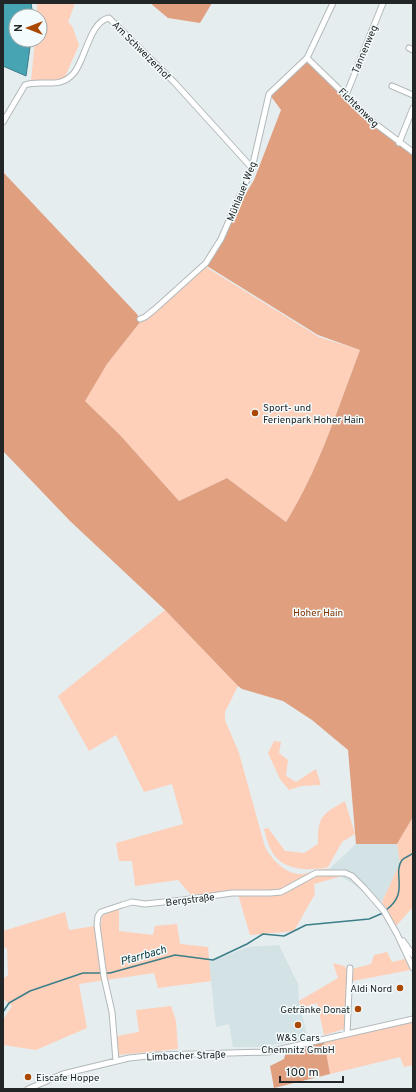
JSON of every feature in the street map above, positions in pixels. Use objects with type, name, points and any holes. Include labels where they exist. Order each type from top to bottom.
[{"type":"street","name":"Mühlauer Weg","points":[[140,319],[146,317],[207,261],[221,239],[252,168],[269,94],[307,58],[333,3]]},
{"type":"street","name":"Tannenweg","points":[[346,95],[383,3]]},
{"type":"street","name":"Am Schweizerhof","points":[[3,122],[25,84],[58,83],[66,80],[74,73],[97,26],[105,18],[109,18],[174,82],[252,168]]},
{"type":"street","name":"Fichtenweg","points":[[307,58],[373,122],[413,152]]},
{"type":"street","points":[[392,86],[413,95]]},
{"type":"street","points":[[399,142],[413,108]]},
{"type":"street","name":"Bergstraße","points":[[116,1061],[112,1012],[104,977],[97,925],[98,916],[101,912],[122,905],[132,902],[145,904],[232,894],[270,894],[281,892],[316,873],[345,873],[352,876],[384,911],[413,968]]},
{"type":"street","name":"Bergstraße","points":[[397,934],[413,955]]},
{"type":"street","points":[[347,1034],[350,968]]},
{"type":"street","name":"Limbacher Straße","points":[[28,1089],[63,1074],[116,1061],[158,1055],[268,1052],[413,1019]]},
{"type":"shaded area","points":[[37,3],[75,3],[68,22],[72,26],[79,45],[64,79],[31,82],[34,48],[48,48],[48,8],[37,8]]},
{"type":"shaded area","points":[[206,267],[319,337],[360,350],[318,460],[298,502],[286,522],[227,478],[179,501],[120,435],[84,400],[107,364],[141,321],[148,319]]},
{"type":"shaded area","points":[[165,610],[238,686],[225,712],[225,720],[239,753],[265,847],[268,852],[276,862],[286,870],[297,874],[328,869],[342,876],[314,884],[315,894],[294,931],[250,935],[237,891],[191,895],[178,880],[135,886],[132,861],[119,861],[116,843],[183,824],[172,784],[144,792],[116,735],[89,751],[58,696]]},
{"type":"shaded area","points":[[274,741],[281,742],[279,753],[288,760],[286,776],[296,782],[316,769],[321,785],[301,786],[289,790],[280,779],[268,753]]},
{"type":"shaded area","points":[[345,801],[355,834],[342,842],[328,867],[307,869],[292,867],[279,860],[274,855],[269,846],[264,829],[268,828],[285,851],[304,853],[318,844],[319,827],[322,817]]},
{"type":"shaded area","points":[[413,817],[413,907],[396,926],[382,902],[400,863],[397,844]]},
{"type":"shaded area","points":[[356,844],[397,844],[400,863],[382,902],[329,869]]},
{"type":"shaded area","points":[[119,908],[119,931],[153,935],[155,926],[177,924],[180,944],[208,947],[211,981],[158,988],[154,973],[79,984],[87,1028],[36,1050],[3,1045],[3,1020],[12,1006],[3,999],[3,979],[8,975],[7,948],[3,947],[3,931],[65,912],[69,930],[101,925],[102,916]]},
{"type":"shaded area","points":[[279,945],[298,984],[299,1001],[308,1039],[260,1047],[233,1047],[229,1024],[216,1027],[209,962],[248,947]]},
{"type":"shaded area","points":[[387,952],[392,962],[405,959],[410,970],[348,982],[344,1029],[324,1035],[317,1003],[301,1008],[299,1001],[338,978],[333,963],[344,966],[348,970],[371,964],[374,955]]},
{"type":"shaded area","points":[[171,1006],[176,1021],[178,1049],[118,1055],[117,1036],[139,1032],[136,1010]]},
{"type":"shaded area","points":[[413,1022],[413,1065],[404,1067],[400,1057],[330,1074],[324,1041]]},
{"type":"green space","points":[[150,3],[212,3],[200,23],[168,18]]},
{"type":"green space","name":"Hoher Hain","points":[[307,58],[354,104],[413,152],[413,817],[397,844],[356,844],[348,750],[312,720],[283,701],[242,689],[238,686],[165,610],[70,521],[3,451],[3,172],[137,314],[141,321],[107,364],[85,401],[120,435],[179,501],[227,478],[286,522],[298,502],[318,460],[360,350],[318,335],[207,266],[226,227],[254,180],[281,110],[270,95]]},
{"type":"green space","points":[[324,1041],[330,1074],[274,1088],[270,1066],[284,1059],[286,1052]]},
{"type":"water","points":[[3,3],[31,3],[32,8],[8,8],[8,48],[30,48],[26,76],[3,66]]},
{"type":"waterway","name":"Pfarrbach","points":[[386,910],[393,904],[397,897],[399,890],[399,865],[402,860],[413,853]]},
{"type":"waterway","name":"Pfarrbach","points":[[3,1012],[9,1003],[30,991],[83,973],[110,973],[175,955],[213,960],[247,944],[263,934],[284,936],[306,925],[369,919],[383,913]]},
{"type":"place","name":"Sport- und Ferienpark Hoher Hain","points":[[255,413]]},
{"type":"place","name":"Aldi Nord","points":[[400,988]]},
{"type":"place","name":"Getränke Donat","points":[[358,1009]]},
{"type":"place","name":"W&S Cars Chemnitz GmbH","points":[[298,1025]]},
{"type":"place","name":"Eiscafe Hoppe","points":[[28,1077]]}]
